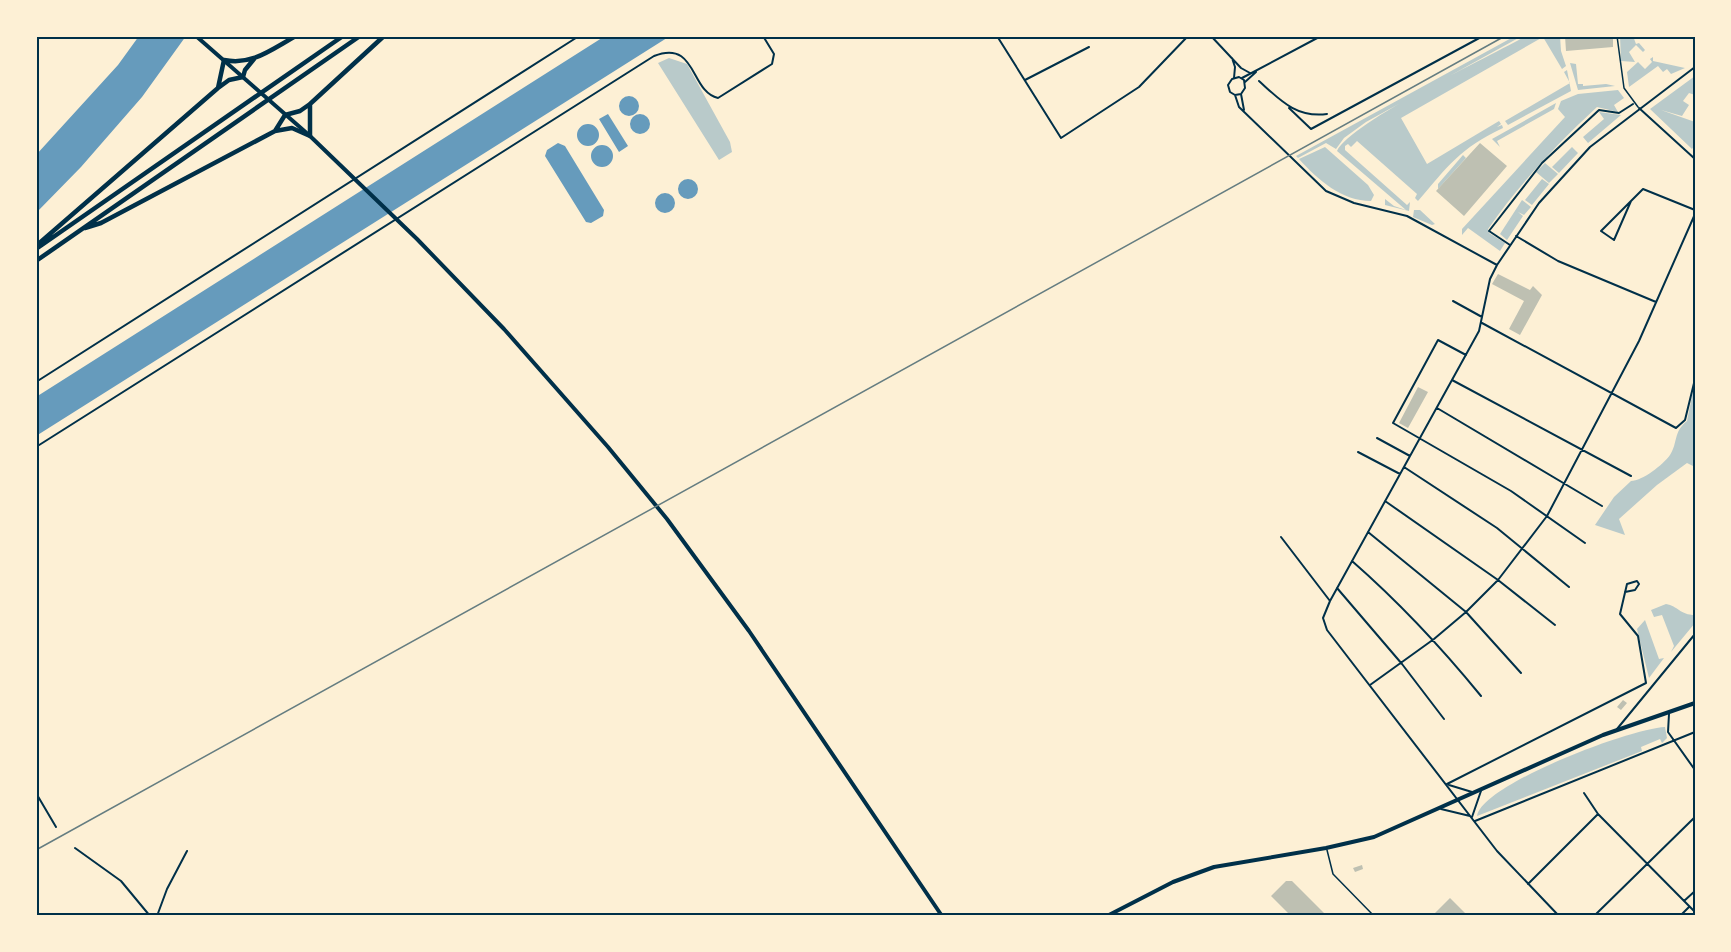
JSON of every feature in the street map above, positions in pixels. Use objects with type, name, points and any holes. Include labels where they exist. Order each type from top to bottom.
[{"type":"highway","points":[[218,88],[222,58],[237,63],[254,59],[296,36]]},
{"type":"highway","points":[[36,247],[343,36]]},
{"type":"highway","points":[[36,261],[360,36]]},
{"type":"highway","points":[[275,131],[284,113],[300,111],[310,104],[384,36]]},
{"type":"highway","points":[[36,247],[218,88],[229,80],[244,79],[245,70],[254,59]]},
{"type":"highway","points":[[80,230],[101,223],[275,131],[292,128],[309,136],[310,104]]},
{"type":"main road","points":[[196,36],[325,150],[417,239],[533,360],[644,490],[666,517],[790,690],[942,916]]},
{"type":"main road","points":[[1107,916],[1173,882],[1227,864],[1326,848],[1374,837],[1617,729],[1695,703]]},
{"type":"street","points":[[36,382],[579,36]]},
{"type":"street","points":[[36,447],[654,56],[669,53],[683,57],[707,92],[718,98],[772,64],[774,54],[763,36]]},
{"type":"street","points":[[997,36],[1062,138],[1139,87],[1188,36]]},
{"type":"street","points":[[1211,36],[1230,53],[1241,68],[1250,73]]},
{"type":"street","points":[[1234,78],[1241,78],[1258,70],[1321,36]]},
{"type":"street","points":[[1259,81],[1311,129],[1483,36]]},
{"type":"street","points":[[1025,80],[1089,46]]},
{"type":"street","points":[[1230,53],[1235,63],[1234,78],[1228,87],[1235,95],[1239,107],[1301,169],[1338,198],[1407,216],[1497,266]]},
{"type":"street","points":[[1241,68],[1241,78],[1245,83]]},
{"type":"street","points":[[1559,916],[1527,884],[1475,821],[1327,630],[1323,618],[1337,588],[1466,355],[1482,323],[1490,279],[1516,236],[1563,174],[1590,147],[1639,108],[1694,69]]},
{"type":"street","points":[[1245,113],[1241,94],[1245,83],[1258,70]]},
{"type":"street","points":[[1235,95],[1241,94]]},
{"type":"street","points":[[1510,245],[1489,231],[1542,163],[1599,110],[1619,113],[1633,104]]},
{"type":"street","points":[[1289,108],[1303,114],[1327,114]]},
{"type":"street","points":[[1639,108],[1695,159]]},
{"type":"street","points":[[1370,685],[1434,639],[1466,612],[1498,580],[1547,516],[1583,451],[1656,302],[1695,212],[1643,189],[1631,201],[1601,231],[1614,240],[1631,201]]},
{"type":"street","points":[[1516,236],[1558,261],[1656,302]]},
{"type":"street","points":[[1453,301],[1482,317]]},
{"type":"street","points":[[1482,323],[1676,428],[1685,420],[1695,379]]},
{"type":"street","points":[[1466,355],[1438,340],[1393,423],[1512,491],[1585,543]]},
{"type":"street","points":[[1452,380],[1631,476]]},
{"type":"street","points":[[1437,408],[1602,506]]},
{"type":"street","points":[[1377,438],[1410,456]]},
{"type":"street","points":[[1358,452],[1400,474]]},
{"type":"street","points":[[1404,467],[1469,509],[1569,587]]},
{"type":"street","points":[[1385,501],[1498,580],[1555,625]]},
{"type":"street","points":[[1368,532],[1466,612],[1521,673]]},
{"type":"street","points":[[1281,537],[1330,601]]},
{"type":"street","points":[[1352,561],[1397,600],[1434,639],[1481,696]]},
{"type":"street","points":[[1625,592],[1635,590],[1639,584],[1637,581],[1631,581],[1625,592],[1620,614],[1638,636],[1646,683]]},
{"type":"street","points":[[1337,588],[1402,664],[1443,719]]},
{"type":"street","points":[[1617,729],[1695,634]]},
{"type":"street","points":[[1646,683],[1652,686]]},
{"type":"street","points":[[1447,784],[1646,683]]},
{"type":"street","points":[[1669,711],[1667,728],[1695,770]]},
{"type":"street","points":[[1475,821],[1695,732]]},
{"type":"street","points":[[1447,784],[1473,793]]},
{"type":"street","points":[[1472,817],[1482,788]]},
{"type":"street","points":[[36,793],[56,827]]},
{"type":"street","points":[[1584,793],[1598,814],[1695,912]]},
{"type":"street","points":[[1438,808],[1472,817]]},
{"type":"street","points":[[1527,884],[1598,814]]},
{"type":"street","points":[[1594,916],[1695,817]]},
{"type":"street","points":[[75,848],[107,869],[134,894],[150,916]]},
{"type":"street","points":[[157,916],[174,874],[188,851]]},
{"type":"street","points":[[1684,901],[1695,891]]},
{"type":"street","points":[[1680,916],[1690,907]]},
{"type":"lane","points":[[1617,36],[1624,88],[1633,104],[1639,108]]},
{"type":"lane","points":[[1326,848],[1333,874],[1374,916]]},
{"type":"shaded area","points":[[1515,36],[1522,36],[1366,122],[1344,138],[1336,149],[1326,143],[1298,158],[1296,156]]},
{"type":"shaded area","points":[[1526,36],[1560,36],[1561,51],[1566,66],[1562,69],[1543,37],[1401,118],[1427,164],[1499,121],[1501,124],[1497,127],[1502,125],[1503,128],[1465,151],[1418,201],[1415,198],[1417,194],[1357,141],[1351,147],[1348,144],[1345,146],[1345,150],[1407,205],[1410,202],[1409,211],[1385,205],[1385,199],[1394,206],[1406,210],[1337,151],[1348,138],[1394,107]]},
{"type":"shaded area","points":[[1620,36],[1633,36],[1636,44],[1639,43],[1645,50],[1643,52],[1636,45],[1629,52],[1635,62],[1621,61]]},
{"type":"shaded area","points":[[1653,57],[1653,61],[1685,68],[1671,74],[1667,69],[1663,72],[1658,66],[1629,87],[1627,72],[1638,62],[1645,69],[1652,62],[1650,59]]},
{"type":"shaded area","points":[[669,58],[687,64],[730,142],[732,152],[719,160],[658,63]]},
{"type":"shaded area","points":[[1570,63],[1576,64],[1578,84],[1615,86],[1578,90]]},
{"type":"shaded area","points":[[1695,76],[1695,95],[1689,93],[1683,101],[1689,105],[1682,116],[1661,110],[1695,122],[1695,145],[1692,149],[1650,109]]},
{"type":"shaded area","points":[[1570,83],[1571,91],[1508,125],[1505,121]]},
{"type":"shaded area","points":[[1618,90],[1624,98],[1614,105],[1618,112],[1597,107],[1539,165],[1500,212],[1488,229],[1489,233],[1505,243],[1500,251],[1468,228],[1462,235],[1462,229],[1565,117],[1558,109],[1561,101],[1578,94]]},
{"type":"shaded area","points":[[1556,103],[1554,109],[1497,141],[1500,147],[1492,139]]},
{"type":"shaded area","points":[[1599,112],[1621,115],[1588,143],[1583,137],[1604,119]]},
{"type":"shaded area","points":[[1325,147],[1368,185],[1374,195],[1371,201],[1350,197],[1331,188],[1299,159]]},
{"type":"shaded area","points":[[1572,147],[1578,153],[1559,173],[1552,167]]},
{"type":"shaded area","points":[[1463,155],[1466,158],[1438,189],[1438,184]]},
{"type":"shaded area","points":[[1545,163],[1558,174],[1549,183],[1536,172]]},
{"type":"shaded area","points":[[1542,179],[1549,184],[1532,205],[1525,200]]},
{"type":"shaded area","points":[[1522,200],[1531,207],[1524,215],[1518,212],[1523,216],[1507,240],[1500,234]]},
{"type":"shaded area","points":[[1414,210],[1420,210],[1435,224],[1432,225],[1413,217]]},
{"type":"shaded area","points":[[1695,381],[1695,467],[1687,463],[1657,485],[1619,519],[1625,535],[1595,525],[1614,497],[1631,481],[1652,472],[1670,455],[1680,429],[1687,421]]},
{"type":"shaded area","points":[[1666,604],[1686,614],[1695,615],[1695,623],[1671,652],[1674,646],[1662,615],[1654,617],[1651,610]]},
{"type":"shaded area","points":[[1645,620],[1659,659],[1664,658],[1649,678],[1637,629]]},
{"type":"shaded area","points":[[1665,727],[1667,738],[1662,743],[1660,739],[1641,747],[1642,751],[1477,816],[1485,803],[1530,774],[1592,747]]},
{"type":"water","points":[[139,36],[186,36],[142,97],[81,167],[36,213],[36,155],[118,65]]},
{"type":"water","points":[[605,36],[670,36],[36,436],[36,397]]},
{"type":"water","points":[[629,96],[636,99],[639,106],[636,113],[629,116],[622,113],[619,106],[622,99]]},
{"type":"water","points":[[608,114],[628,146],[619,152],[599,119]]},
{"type":"water","points":[[640,114],[647,117],[650,124],[647,131],[640,134],[633,131],[630,124],[633,117]]},
{"type":"water","points":[[588,124],[596,127],[599,135],[596,143],[588,146],[580,143],[577,135],[580,127]]},
{"type":"water","points":[[558,143],[565,146],[604,210],[603,216],[591,223],[586,222],[545,156],[547,150]]},
{"type":"water","points":[[598,145],[606,145],[613,152],[613,160],[606,167],[598,167],[591,160],[591,152]]},
{"type":"water","points":[[688,179],[695,182],[698,189],[695,196],[688,199],[681,196],[678,189],[681,182]]},
{"type":"water","points":[[665,193],[672,196],[675,203],[672,210],[665,213],[658,210],[655,203],[658,196]]},
{"type":"building","points":[[1565,36],[1613,36],[1613,47],[1566,51]]},
{"type":"building","points":[[1480,143],[1507,166],[1464,216],[1436,191]]},
{"type":"building","points":[[1498,274],[1530,290],[1533,286],[1542,295],[1520,335],[1509,329],[1524,301],[1492,284]]},
{"type":"building","points":[[1418,387],[1428,392],[1408,428],[1399,423]]},
{"type":"building","points":[[1623,700],[1627,703],[1621,710],[1617,707]]},
{"type":"building","points":[[1362,865],[1363,869],[1355,872],[1353,868]]},
{"type":"building","points":[[1286,881],[1292,881],[1327,916],[1291,916],[1271,896]]},
{"type":"building","points":[[1450,898],[1468,916],[1432,916]]},
{"type":"railway","points":[[36,850],[1505,36]]}]
